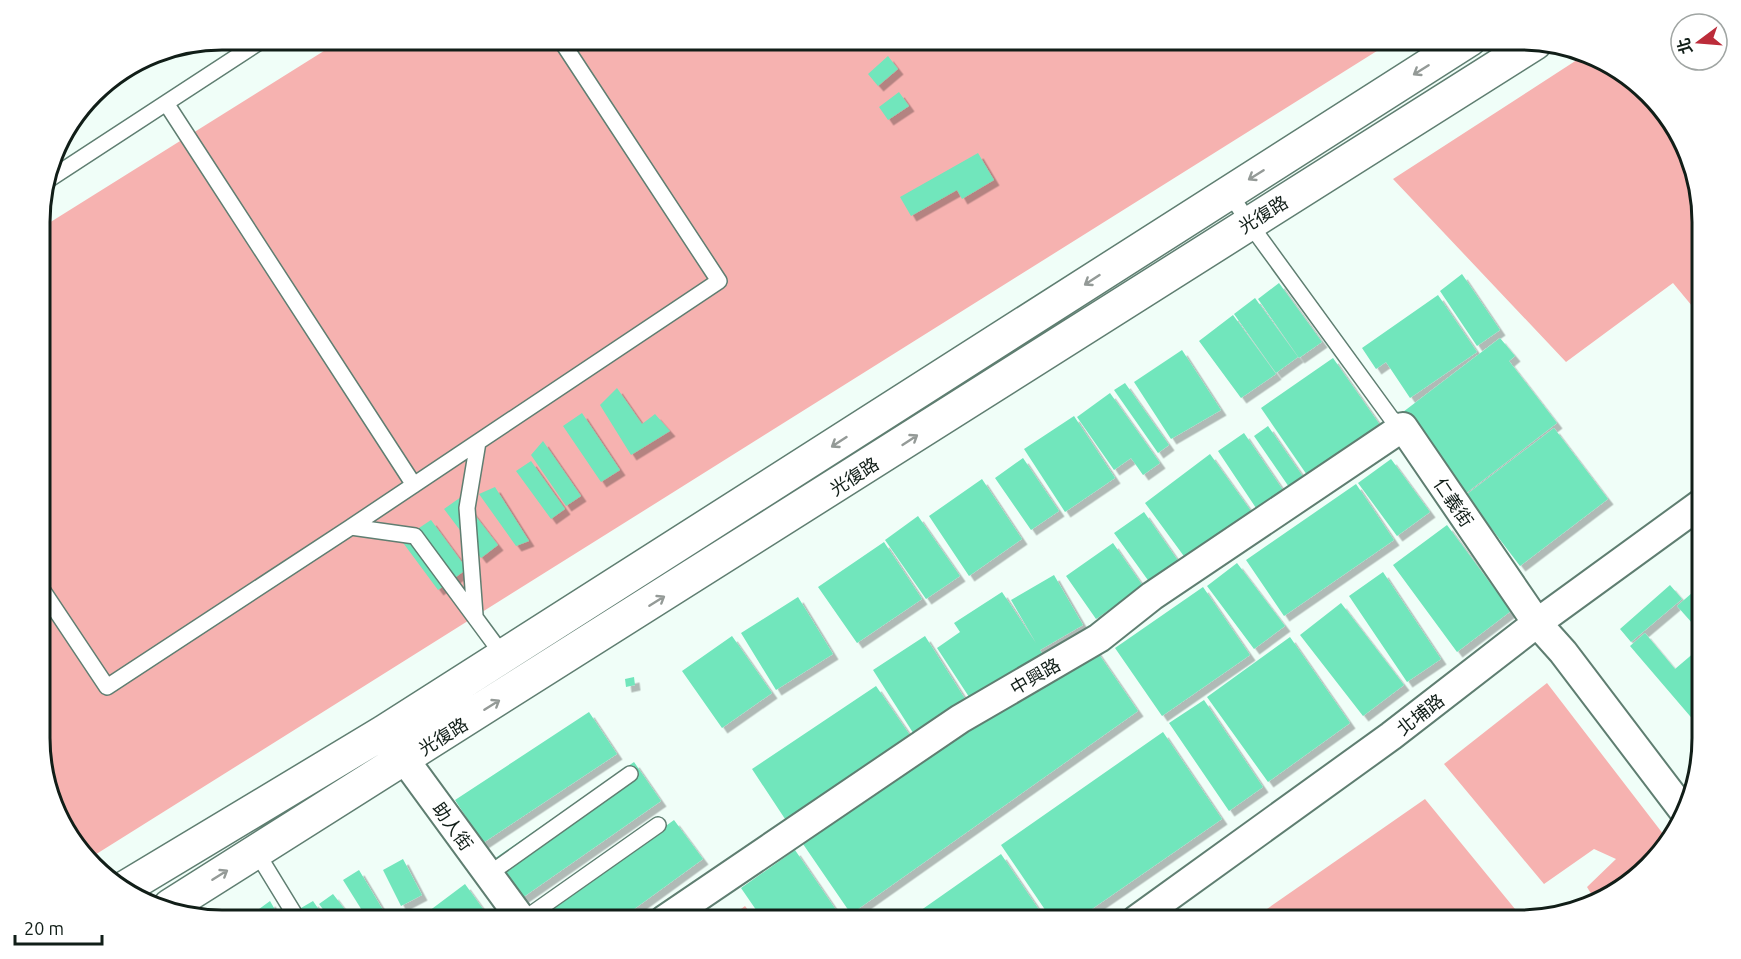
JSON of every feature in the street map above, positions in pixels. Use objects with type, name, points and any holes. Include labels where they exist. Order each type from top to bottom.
[{"type":"main road","name":"光復路","points":[[131,884],[384,732],[1453,50]]},
{"type":"main road","name":"光復路","points":[[175,903],[405,760],[1524,50]]},
{"type":"street","name":"仁義街","points":[[1403,427],[1537,623],[1563,652],[1678,803]]},
{"type":"street","name":"中興路","points":[[679,910],[960,719],[1099,638],[1152,596],[1403,427]]},
{"type":"street","name":"北埔路","points":[[1151,909],[1391,736],[1537,623],[1692,510]]},
{"type":"street","name":"助人街","points":[[384,732],[515,910]]},
{"type":"lane","points":[[56,175],[247,50]]},
{"type":"lane","points":[[49,602],[107,687],[719,281],[567,50]]},
{"type":"lane","points":[[166,103],[414,485]]},
{"type":"lane","name":"仁義街","points":[[1229,192],[1390,418],[1403,427]]},
{"type":"lane","points":[[475,615],[467,508],[478,442]]},
{"type":"lane","points":[[351,526],[415,536],[475,615],[523,685]]},
{"type":"lane","points":[[489,874],[630,774]]},
{"type":"lane","points":[[537,910],[658,825]]},
{"type":"lane","points":[[256,853],[292,910]]},
{"type":"shaded area","points":[[325,50],[1378,50],[96,855],[78,833],[63,803],[55,782],[49,738],[50,222]]},
{"type":"shaded area","points":[[1577,60],[1596,67],[1615,78],[1649,108],[1674,145],[1686,177],[1690,199],[1692,306],[1673,283],[1566,362],[1393,179]]},
{"type":"shaded area","points":[[1547,683],[1663,833],[1633,867],[1596,892],[1591,894],[1587,887],[1616,859],[1594,849],[1544,884],[1444,764]]},
{"type":"shaded area","points":[[1425,799],[1515,909],[1267,909]]},
{"type":"building","points":[[888,56],[898,69],[878,86],[868,74]]},
{"type":"building","points":[[899,92],[909,106],[888,120],[879,107]]},
{"type":"building","points":[[978,153],[994,180],[962,199],[957,190],[911,216],[900,197]]},
{"type":"building","points":[[1462,274],[1500,330],[1477,346],[1440,291]]},
{"type":"building","points":[[1279,283],[1322,342],[1299,358],[1258,299]]},
{"type":"building","points":[[1438,295],[1477,352],[1410,398],[1386,362],[1376,369],[1362,348]]},
{"type":"building","points":[[1255,298],[1298,357],[1276,373],[1234,314]]},
{"type":"building","points":[[1233,315],[1276,374],[1241,398],[1199,341]]},
{"type":"building","points":[[1500,338],[1515,356],[1509,361],[1557,423],[1465,494],[1403,412]]},
{"type":"building","points":[[1182,350],[1221,410],[1171,439],[1134,382]]},
{"type":"building","points":[[1333,358],[1380,425],[1307,475],[1261,408]]},
{"type":"building","points":[[1125,383],[1169,445],[1158,453],[1114,390]]},
{"type":"building","points":[[617,388],[642,424],[655,414],[670,431],[631,455],[600,405]]},
{"type":"building","points":[[1110,393],[1160,463],[1143,475],[1131,458],[1114,470],[1077,417]]},
{"type":"building","points":[[582,413],[620,470],[601,482],[563,426]]},
{"type":"building","points":[[1074,416],[1115,478],[1065,512],[1024,449]]},
{"type":"building","points":[[1268,426],[1304,478],[1289,487],[1254,436]]},
{"type":"building","points":[[1554,428],[1608,499],[1520,566],[1466,495]]},
{"type":"building","points":[[1244,433],[1283,490],[1256,508],[1218,451]]},
{"type":"building","points":[[543,441],[581,496],[566,506],[531,455]]},
{"type":"building","points":[[1210,454],[1251,511],[1186,559],[1145,503]]},
{"type":"building","points":[[1023,458],[1059,511],[1031,530],[995,478]]},
{"type":"building","points":[[1391,459],[1430,512],[1397,536],[1358,483]]},
{"type":"building","points":[[531,461],[565,509],[551,519],[516,471]]},
{"type":"building","points":[[982,479],[1022,539],[969,576],[929,516]]},
{"type":"building","points":[[1356,484],[1394,540],[1284,616],[1246,560]]},
{"type":"building","points":[[495,487],[529,541],[516,546],[479,494]]},
{"type":"building","points":[[461,497],[498,545],[481,558],[444,509]]},
{"type":"building","points":[[1144,512],[1179,562],[1150,583],[1114,533]]},
{"type":"building","points":[[918,516],[960,576],[926,599],[885,540]]},
{"type":"building","points":[[431,520],[467,569],[438,590],[401,540]]},
{"type":"building","points":[[1447,525],[1511,611],[1457,652],[1393,565]]},
{"type":"building","points":[[884,542],[922,599],[857,643],[818,587]]},
{"type":"building","points":[[1113,543],[1143,586],[1096,619],[1066,576]]},
{"type":"building","points":[[1237,563],[1285,626],[1254,649],[1207,586]]},
{"type":"building","points":[[1383,572],[1441,659],[1407,682],[1349,596]]},
{"type":"building","points":[[1054,575],[1083,625],[1040,650],[1044,657],[973,703],[937,648],[960,632],[954,623],[1002,592],[1036,643],[1011,600]]},
{"type":"building","points":[[1670,585],[1682,599],[1631,642],[1620,629]]},
{"type":"building","points":[[1203,587],[1250,655],[1162,716],[1115,648]]},
{"type":"building","points":[[1692,593],[1692,623],[1677,606]]},
{"type":"building","points":[[798,597],[833,654],[776,690],[741,633]]},
{"type":"building","points":[[1341,603],[1404,685],[1363,716],[1300,635]]},
{"type":"building","points":[[1645,633],[1675,669],[1692,655],[1692,718],[1630,646]]},
{"type":"building","points":[[732,636],[772,693],[722,728],[682,671]]},
{"type":"building","points":[[925,636],[969,705],[917,739],[873,670]]},
{"type":"building","points":[[1290,637],[1350,723],[1268,782],[1207,697]]},
{"type":"building","points":[[1094,647],[1138,711],[857,910],[848,910],[803,844],[928,756]]},
{"type":"building","points":[[634,677],[635,685],[626,687],[625,679]]},
{"type":"building","points":[[876,686],[914,741],[789,825],[752,769]]},
{"type":"building","points":[[1204,700],[1263,787],[1229,811],[1169,723]]},
{"type":"building","points":[[589,712],[617,754],[483,843],[455,800]]},
{"type":"building","points":[[1163,732],[1222,819],[1091,909],[1045,909],[1001,845]]},
{"type":"building","points":[[634,762],[661,801],[522,898],[494,859]]},
{"type":"building","points":[[674,820],[703,859],[633,910],[550,910]]},
{"type":"building","points":[[795,850],[836,910],[756,910],[741,888]]},
{"type":"building","points":[[1001,854],[1039,909],[922,909]]},
{"type":"building","points":[[403,859],[422,895],[401,906],[383,870]]},
{"type":"building","points":[[359,870],[383,910],[362,910],[343,880]]},
{"type":"building","points":[[465,884],[484,910],[431,910]]},
{"type":"building","points":[[333,894],[345,910],[323,910],[319,904]]},
{"type":"building","points":[[270,901],[275,910],[258,910]]},
{"type":"building","points":[[313,901],[319,910],[302,910],[301,908]]}]
